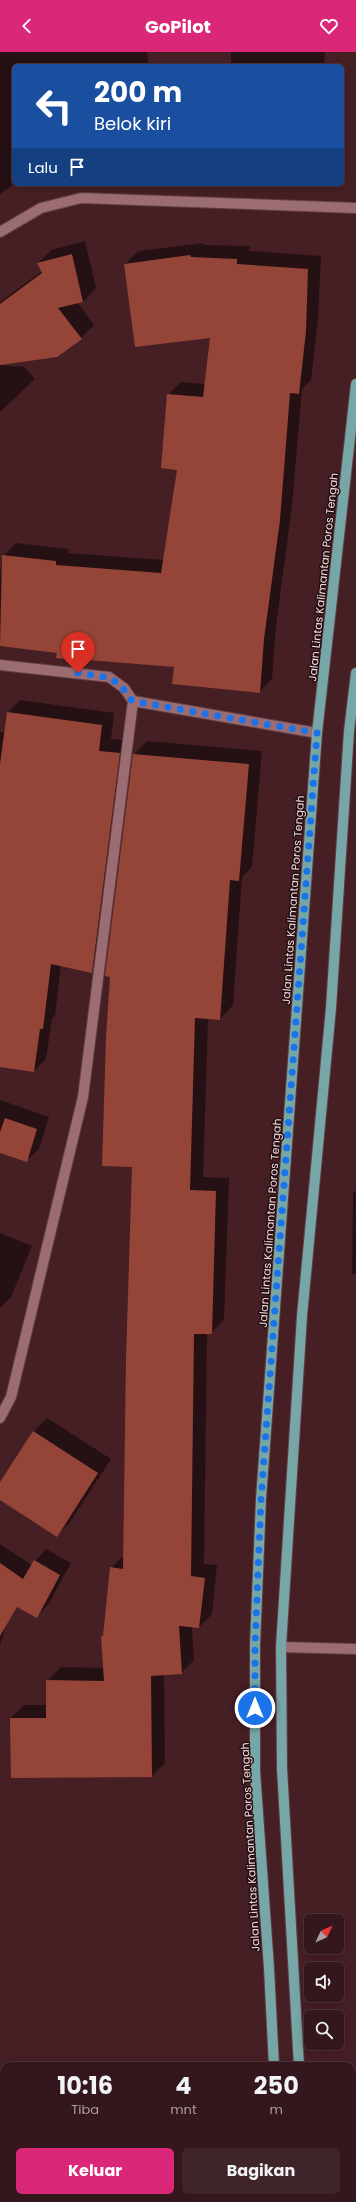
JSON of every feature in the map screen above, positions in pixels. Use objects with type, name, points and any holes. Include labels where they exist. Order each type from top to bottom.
[{"type":"main road","name":"Jalan Lintas Kalimantan Poros Tengah","points":[[274,2062],[269,1968],[255,1771],[255,1646],[261,1499],[317,733],[356,384]]},
{"type":"main road","points":[[299,2062],[282,1768],[281,1647],[302,1316],[331,1008],[349,731],[356,673]]},
{"type":"street","points":[[0,232],[41,208],[82,198],[356,208]]},
{"type":"street","points":[[0,665],[109,677],[124,688],[132,701],[83,1097],[11,1397],[0,1418]]},
{"type":"street","points":[[132,701],[317,733]]},
{"type":"street","points":[[281,1647],[356,1649]]},
{"type":"building","points":[[72,254],[83,302],[58,308],[82,339],[57,357],[0,365],[0,304],[42,273],[37,263]]},
{"type":"building","points":[[190,255],[191,257],[237,259],[237,264],[308,269],[306,331],[299,394],[290,393],[280,520],[264,639],[260,693],[172,684],[174,667],[88,660],[88,662],[56,658],[57,653],[0,646],[2,555],[56,561],[56,565],[161,573],[177,470],[161,468],[167,394],[203,397],[210,338],[135,347],[124,264]]},
{"type":"building","points":[[7,712],[102,725],[99,751],[120,753],[92,973],[51,964],[43,1029],[40,1029],[34,1072],[0,1067],[0,764]]},
{"type":"building","points":[[133,754],[249,764],[239,881],[230,880],[220,1020],[195,1018],[190,1190],[216,1191],[212,1334],[194,1334],[191,1576],[205,1578],[199,1628],[179,1626],[182,1674],[151,1676],[152,1777],[11,1778],[10,1718],[46,1718],[46,1680],[104,1681],[101,1636],[103,1636],[110,1567],[123,1569],[126,1359],[132,1167],[102,1166],[106,1038],[110,977],[105,976]]},
{"type":"building","points":[[5,1118],[37,1129],[27,1162],[0,1153],[0,1132]]},
{"type":"building","points":[[33,1431],[98,1473],[57,1537],[0,1500],[0,1482]]},
{"type":"building","points":[[34,1560],[60,1575],[37,1618],[17,1607],[0,1636],[0,1563],[23,1579]]},
{"type":"route","points":[[78,673],[109,677],[124,688],[132,701],[317,733],[261,1499],[255,1646],[255,1708]]}]
